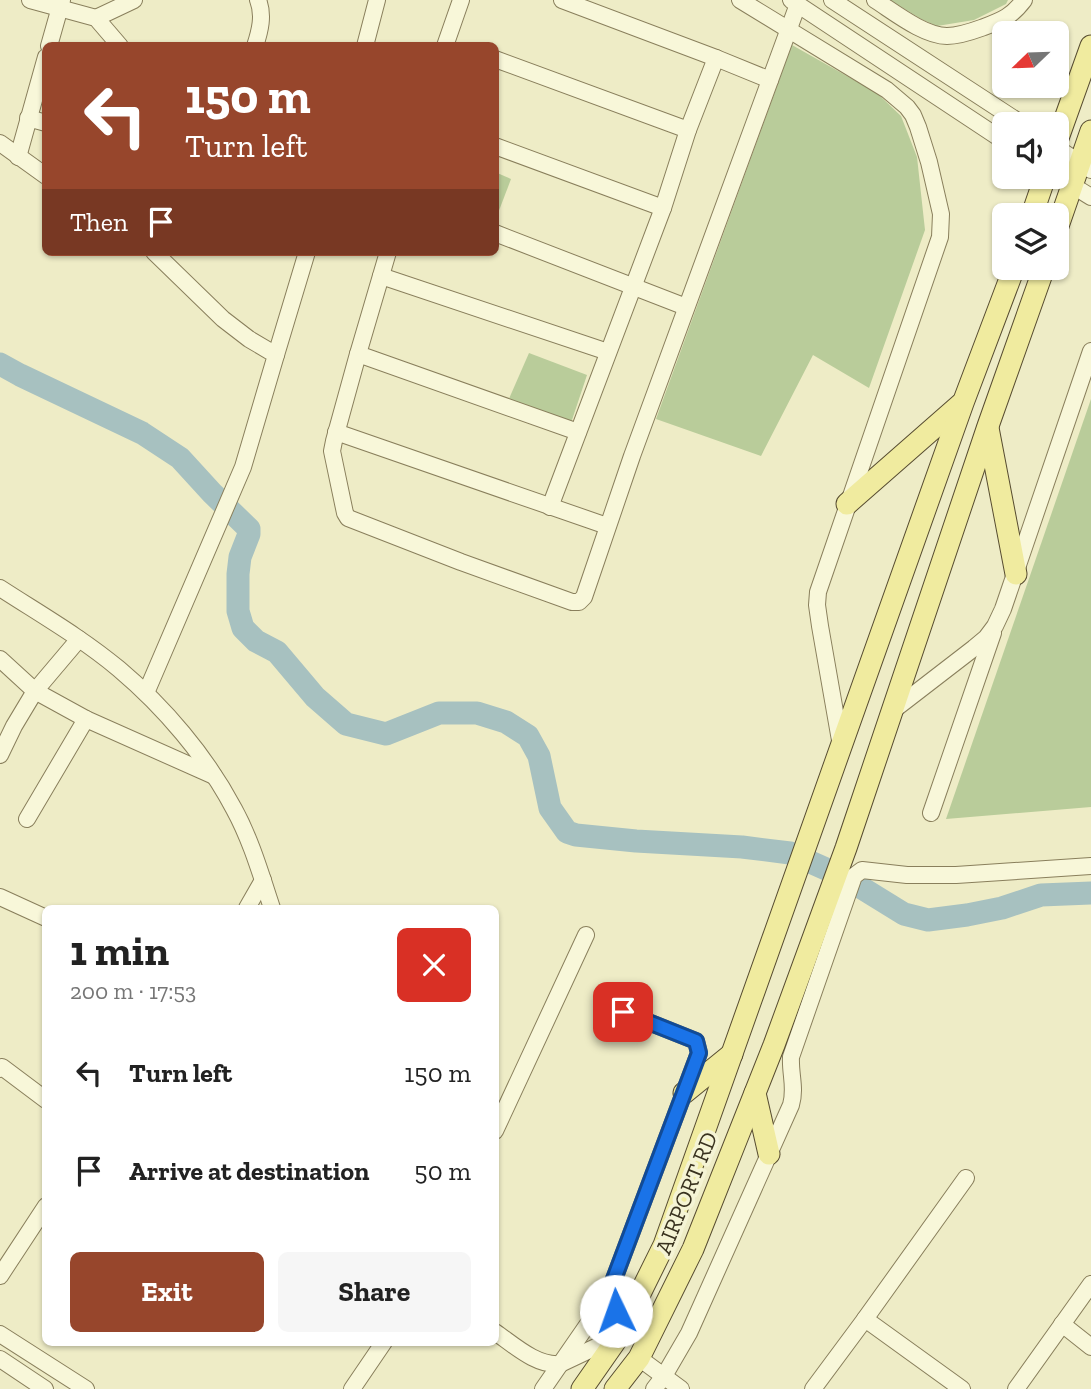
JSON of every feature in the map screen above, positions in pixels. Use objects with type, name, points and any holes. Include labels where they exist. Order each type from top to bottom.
[{"type":"main road","points":[[1067,112],[1091,46]]},
{"type":"main road","points":[[1069,177],[1085,166],[1091,131]]},
{"type":"main road","points":[[582,1389],[622,1332],[664,1245],[962,403],[1009,280]]},
{"type":"main road","name":"AIRPORT RD","points":[[615,1389],[639,1358],[694,1249],[774,1045],[846,848],[1040,280]]},
{"type":"main road","points":[[847,504],[962,403]]},
{"type":"main road","points":[[988,426],[1016,574]]},
{"type":"main road","points":[[684,1093],[734,1052]]},
{"type":"main road","points":[[755,1093],[769,1154]]},
{"type":"street","points":[[30,0],[61,4],[96,18],[117,42]]},
{"type":"street","points":[[96,18],[134,0]]},
{"type":"street","points":[[256,42],[261,18],[258,0]]},
{"type":"street","points":[[366,42],[377,0]]},
{"type":"street","points":[[450,42],[461,0]]},
{"type":"street","points":[[740,0],[887,90],[906,107],[918,127],[941,214],[940,237],[818,592],[817,605],[841,748]]},
{"type":"street","points":[[875,0],[917,26],[948,36],[967,33],[1000,21],[1013,14],[1024,0]]},
{"type":"street","points":[[570,1],[770,80]]},
{"type":"street","points":[[819,49],[831,26],[835,1],[1004,112]]},
{"type":"street","points":[[387,256],[332,451],[345,513],[348,518],[461,562],[572,602],[579,602],[789,31],[795,2],[992,133]]},
{"type":"street","points":[[50,42],[61,4]]},
{"type":"street","points":[[905,47],[917,26]]},
{"type":"street","points":[[550,507],[663,208],[688,130],[716,58]]},
{"type":"street","points":[[499,60],[688,130]]},
{"type":"street","points":[[887,90],[895,68]]},
{"type":"street","points":[[18,157],[42,71]]},
{"type":"street","points":[[28,118],[42,122]]},
{"type":"street","points":[[0,143],[42,173]]},
{"type":"street","points":[[499,147],[663,208]]},
{"type":"street","points":[[1069,156],[1085,166]]},
{"type":"street","points":[[1069,184],[1091,197]]},
{"type":"street","points":[[499,235],[686,307]]},
{"type":"street","points":[[158,256],[223,319],[276,355]]},
{"type":"street","points":[[146,693],[243,467],[306,256]]},
{"type":"street","points":[[381,276],[608,352]]},
{"type":"street","points":[[931,813],[995,626],[1016,574],[1091,351]]},
{"type":"street","points":[[358,354],[578,432]]},
{"type":"street","points":[[336,432],[607,526]]},
{"type":"street","points":[[0,588],[79,639],[118,668],[146,693],[186,738],[216,777],[235,809],[271,905]]},
{"type":"street","points":[[891,712],[974,648],[995,626]]},
{"type":"street","points":[[0,755],[35,691],[79,639]]},
{"type":"street","points":[[0,659],[35,691],[86,719],[216,777]]},
{"type":"street","points":[[27,819],[86,719]]},
{"type":"street","points":[[659,1383],[689,1333],[793,1097],[791,1064],[797,1042],[854,876],[862,870],[907,875],[956,875],[1091,866]]},
{"type":"street","points":[[249,905],[262,880]]},
{"type":"street","points":[[0,897],[42,916]]},
{"type":"street","points":[[499,1122],[586,935]]},
{"type":"street","points":[[543,1389],[608,1295],[699,1053],[696,1041],[623,1012]]},
{"type":"street","points":[[0,1069],[42,1097]]},
{"type":"street","points":[[813,1389],[966,1178]]},
{"type":"street","points":[[1,1271],[42,1212]]},
{"type":"street","points":[[1016,1389],[1091,1284]]},
{"type":"street","points":[[499,1335],[533,1358],[552,1365],[560,1364],[622,1332],[608,1295]]},
{"type":"street","points":[[865,1319],[962,1389]]},
{"type":"street","points":[[1062,1324],[1091,1347]]},
{"type":"street","points":[[0,1335],[86,1389]]},
{"type":"street","points":[[352,1389],[381,1346]]},
{"type":"street","points":[[639,1358],[659,1383],[681,1389]]},
{"type":"street","points":[[0,1359],[45,1389]]},
{"type":"green space","points":[[890,0],[1008,0],[1006,4],[974,20],[937,26]]},
{"type":"green space","points":[[792,45],[877,93],[901,116],[917,157],[925,230],[869,388],[813,355],[761,456],[656,419]]},
{"type":"green space","points":[[499,174],[511,179],[499,210]]},
{"type":"green space","points":[[529,353],[587,375],[570,426],[508,401]]},
{"type":"green space","points":[[1091,399],[1091,807],[946,819]]},
{"type":"waterway","points":[[0,364],[142,433],[180,458],[249,529],[238,574],[238,611],[243,628],[256,641],[277,652],[315,697],[346,724],[386,734],[439,713],[477,713],[506,722],[528,736],[539,756],[550,808],[567,832],[636,841],[742,847],[790,853],[844,877],[904,914],[928,920],[1002,908],[1041,895],[1091,893]]},
{"type":"route","points":[[616,1311],[608,1295],[699,1053],[696,1041],[623,1012]]}]
